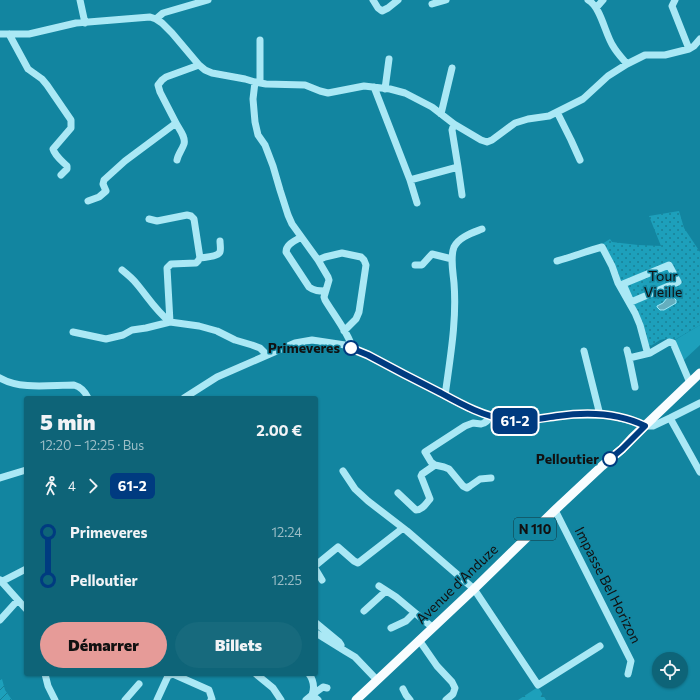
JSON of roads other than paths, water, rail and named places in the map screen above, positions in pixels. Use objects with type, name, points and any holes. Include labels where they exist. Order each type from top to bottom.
[{"type":"main road","name":"Avenue d'Anduze","points":[[356,700],[474,589],[555,510],[622,449],[700,373]]},
{"type":"street","points":[[80,0],[85,22]]},
{"type":"street","points":[[156,19],[163,13],[208,0]]},
{"type":"street","points":[[373,0],[382,11],[398,0]]},
{"type":"street","points":[[432,4],[446,0]]},
{"type":"street","points":[[588,0],[592,2],[596,8],[612,46],[627,64]]},
{"type":"street","points":[[596,8],[602,0]]},
{"type":"street","points":[[675,0],[672,6],[689,49]]},
{"type":"street","points":[[0,34],[29,34],[76,23],[150,17],[162,23],[199,65],[212,73],[266,84],[305,85],[328,93],[364,86],[405,93],[432,107],[454,124],[486,142],[492,140],[515,123],[528,119],[549,116],[583,99],[608,76],[627,64],[645,56],[665,55],[689,49],[700,40]]},
{"type":"street","points":[[8,34],[28,69],[42,79],[71,120],[71,128],[53,149],[53,152],[67,166],[67,169],[61,175]]},
{"type":"street","points":[[260,40],[257,82],[253,99],[254,115],[258,135],[265,145],[292,224],[318,260],[328,277],[329,280],[325,291],[325,300],[344,331],[352,348]]},
{"type":"street","points":[[385,89],[389,59]]},
{"type":"street","points":[[177,160],[178,154],[184,143],[184,136],[160,92],[158,85],[166,77],[199,65]]},
{"type":"street","points":[[441,114],[452,68]]},
{"type":"street","points":[[374,87],[410,180],[417,203]]},
{"type":"street","points":[[557,112],[580,160]]},
{"type":"street","points":[[88,201],[104,194],[106,191],[103,184],[104,180],[125,161],[176,123]]},
{"type":"street","points":[[454,124],[452,130],[462,195]]},
{"type":"street","points":[[410,180],[458,167]]},
{"type":"street","points":[[149,219],[157,221],[186,215],[191,216],[194,219],[200,258],[198,262],[171,264],[167,268],[170,322]]},
{"type":"street","points":[[445,396],[454,325],[455,295],[452,259],[454,248],[459,240],[482,229]]},
{"type":"street","points":[[301,237],[288,246],[286,248],[286,252],[309,286],[317,291],[325,291]]},
{"type":"street","points":[[200,258],[213,256],[219,253],[221,250],[220,241]]},
{"type":"street","points":[[557,261],[574,257],[602,247],[612,266],[618,283],[635,313],[647,351],[650,353]]},
{"type":"street","points":[[318,260],[325,256],[342,253],[361,257],[366,265],[359,312],[356,319],[344,331]]},
{"type":"street","points":[[415,265],[422,265],[432,254],[452,259]]},
{"type":"street","points":[[669,265],[671,269],[678,282],[632,302],[623,284],[669,265]]},
{"type":"street","points":[[122,270],[136,282],[162,316],[170,322]]},
{"type":"street","points":[[73,332],[106,339],[123,335],[132,330],[170,322],[199,326],[217,332],[235,340],[260,348],[267,355]]},
{"type":"street","points":[[187,396],[217,378],[267,355],[295,343],[312,340],[345,345],[368,355],[468,408],[490,416],[511,420],[521,421],[571,415],[600,415],[630,420],[645,426],[653,426],[699,405]]},
{"type":"street","points":[[629,358],[650,353],[669,342],[673,343],[690,383]]},
{"type":"street","points":[[627,350],[635,386]]},
{"type":"street","points":[[584,351],[600,415]]},
{"type":"street","points":[[0,378],[8,382],[26,385],[74,385],[84,390],[87,396]]},
{"type":"street","points":[[490,416],[484,423],[473,423],[465,426],[425,452],[431,462],[435,465],[449,469],[467,488],[480,479],[491,478]]},
{"type":"street","points":[[670,418],[700,472]]},
{"type":"street","points":[[398,493],[416,510],[421,509],[430,499],[421,476],[435,465]]},
{"type":"street","points":[[0,478],[24,471]]},
{"type":"street","points":[[343,472],[368,501],[403,528],[474,589],[538,685],[600,646]]},
{"type":"street","name":"Impasse Bel Horizon","points":[[555,510],[631,661],[628,674]]},
{"type":"street","points":[[318,564],[338,547],[358,563],[403,528]]},
{"type":"street","points":[[24,570],[1,581],[24,608]]},
{"type":"street","points":[[318,573],[322,580]]},
{"type":"street","points":[[379,586],[396,597],[432,627]]},
{"type":"street","points":[[364,611],[386,591]]},
{"type":"street","points":[[0,620],[18,600]]},
{"type":"street","points":[[391,628],[406,621],[414,613]]},
{"type":"street","points":[[318,625],[339,642],[345,650]]},
{"type":"street","points":[[318,634],[355,657],[377,680]]},
{"type":"street","points":[[419,640],[456,688],[453,694],[446,700]]},
{"type":"street","points":[[46,676],[48,686],[55,700]]},
{"type":"street","points":[[157,700],[168,676]]},
{"type":"street","points":[[178,676],[209,690],[211,700]]},
{"type":"street","points":[[258,676],[273,688],[281,700]]},
{"type":"street","points":[[309,697],[314,689],[314,683],[310,676]]},
{"type":"street","points":[[124,700],[139,684]]},
{"type":"street","points":[[309,697],[323,687],[327,688]]},
{"type":"street","points":[[403,689],[410,700]]},
{"type":"street","points":[[309,697],[318,700]]},
{"type":"place","name":"Primeveres","points":[[351,348]]},
{"type":"place","name":"Pelloutier","points":[[610,459]]},
{"type":"park label","name":"Tour Vieille","points":[[663,284]]}]
